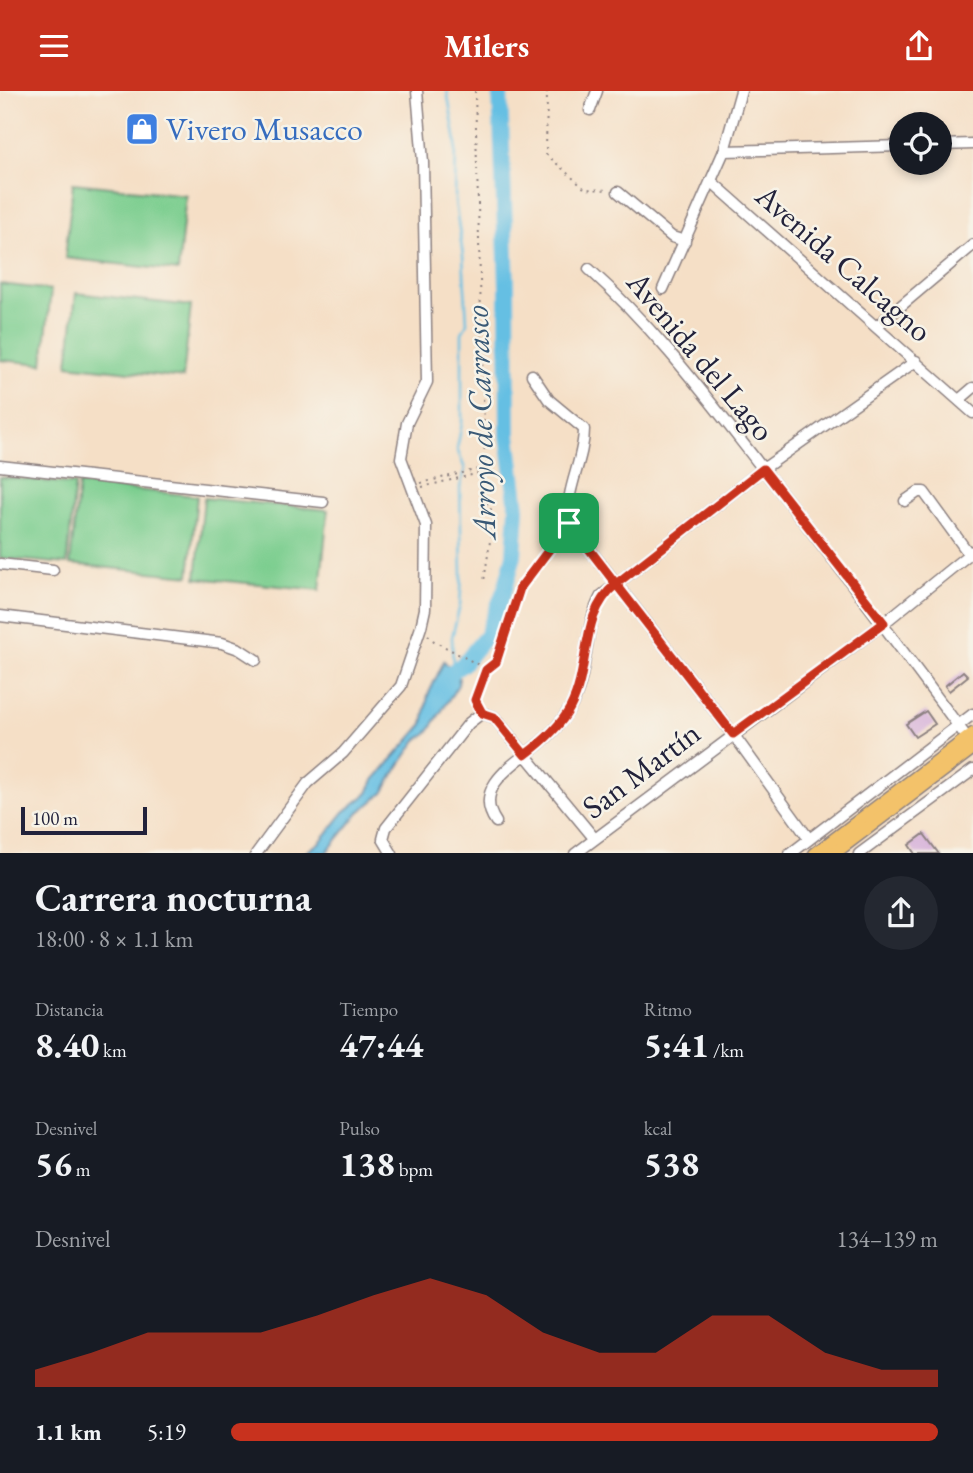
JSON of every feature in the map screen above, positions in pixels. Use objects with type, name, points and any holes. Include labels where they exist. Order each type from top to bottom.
[{"type":"main road","points":[[815,853],[972,741]]},
{"type":"main road","points":[[833,853],[972,741]]},
{"type":"street","points":[[256,853],[308,783],[343,753],[401,686],[423,618],[426,525],[401,458],[407,423],[427,382],[428,369],[423,162],[417,91]]},
{"type":"street","points":[[590,110],[597,91]]},
{"type":"street","points":[[663,289],[724,151],[741,91]]},
{"type":"street","points":[[952,145],[973,144]]},
{"type":"street","points":[[724,151],[889,146]]},
{"type":"street","name":"Avenida Calcagno","points":[[711,181],[877,325],[973,413]]},
{"type":"street","points":[[618,191],[672,237],[685,241]]},
{"type":"street","points":[[877,325],[973,245]]},
{"type":"street","name":"Avenida del Lago","points":[[590,269],[646,323],[684,366],[972,741]]},
{"type":"street","points":[[496,822],[490,814],[491,789],[516,759],[544,741],[569,710],[584,663],[593,611],[601,597],[763,469],[916,361]]},
{"type":"street","points":[[532,375],[549,400],[584,429],[584,443],[569,491],[569,523],[733,734],[809,839]]},
{"type":"street","points":[[959,400],[973,388]]},
{"type":"street","points":[[0,466],[323,502]]},
{"type":"street","points":[[905,501],[918,492],[924,492],[971,552]]},
{"type":"street","name":"San Martín","points":[[575,853],[884,623],[971,552]]},
{"type":"street","points":[[0,564],[53,570]]},
{"type":"street","points":[[0,616],[222,643],[239,649],[256,660]]},
{"type":"street","points":[[391,853],[383,839],[386,828],[469,723],[482,713],[494,717],[594,838]]},
{"type":"street","points":[[790,853],[973,714]]},
{"type":"street","points":[[859,853],[973,770]]},
{"type":"path","points":[[475,91],[485,467],[482,494],[494,515],[484,581]]},
{"type":"path","points":[[547,91],[546,154],[585,189],[618,191]]},
{"type":"path","points":[[472,473],[485,467]]},
{"type":"path","points":[[432,482],[485,471]]},
{"type":"path","points":[[482,713],[475,700],[485,669],[496,662],[520,588],[569,523]]},
{"type":"path","points":[[434,641],[485,669]]},
{"type":"green space","points":[[73,183],[186,195],[178,271],[65,258]]},
{"type":"green space","points":[[0,284],[51,290],[43,364],[0,360]]},
{"type":"green space","points":[[76,293],[191,306],[183,378],[68,365]]},
{"type":"green space","points":[[0,477],[75,484],[67,564],[0,558]]},
{"type":"green space","points":[[79,484],[197,496],[189,576],[70,564]]},
{"type":"green space","points":[[204,498],[328,510],[320,590],[196,578]]},
{"type":"water","points":[[444,661],[459,678],[458,685],[427,734],[417,740],[383,793],[359,812],[326,853],[305,853],[320,842],[344,812],[368,793],[374,780],[423,724],[428,695]]},
{"type":"building","points":[[963,671],[968,676],[949,691],[945,686]]},
{"type":"building","points":[[926,711],[935,724],[915,737],[906,724]]},
{"type":"building","points":[[924,834],[938,853],[914,853],[909,845]]},
{"type":"waterway","points":[[447,91],[456,142],[455,201],[463,256],[467,323],[462,333],[462,423],[457,449],[465,469],[460,487],[462,574],[460,605],[452,637],[453,670]]},
{"type":"waterway","name":"Arroyo de Carrasco","points":[[441,688],[449,674],[463,664],[487,635],[506,586],[514,555],[517,509],[508,435],[507,286],[500,91]]},
{"type":"place","name":"Vivero Musacco","points":[[142,129]]},
{"type":"route","points":[[569,523],[520,588],[504,630],[496,662],[486,670],[475,700],[482,713],[494,717],[525,755],[544,741],[569,710],[584,663],[593,611],[601,597],[616,584],[733,734],[884,623],[763,469],[616,584],[569,523]]}]
